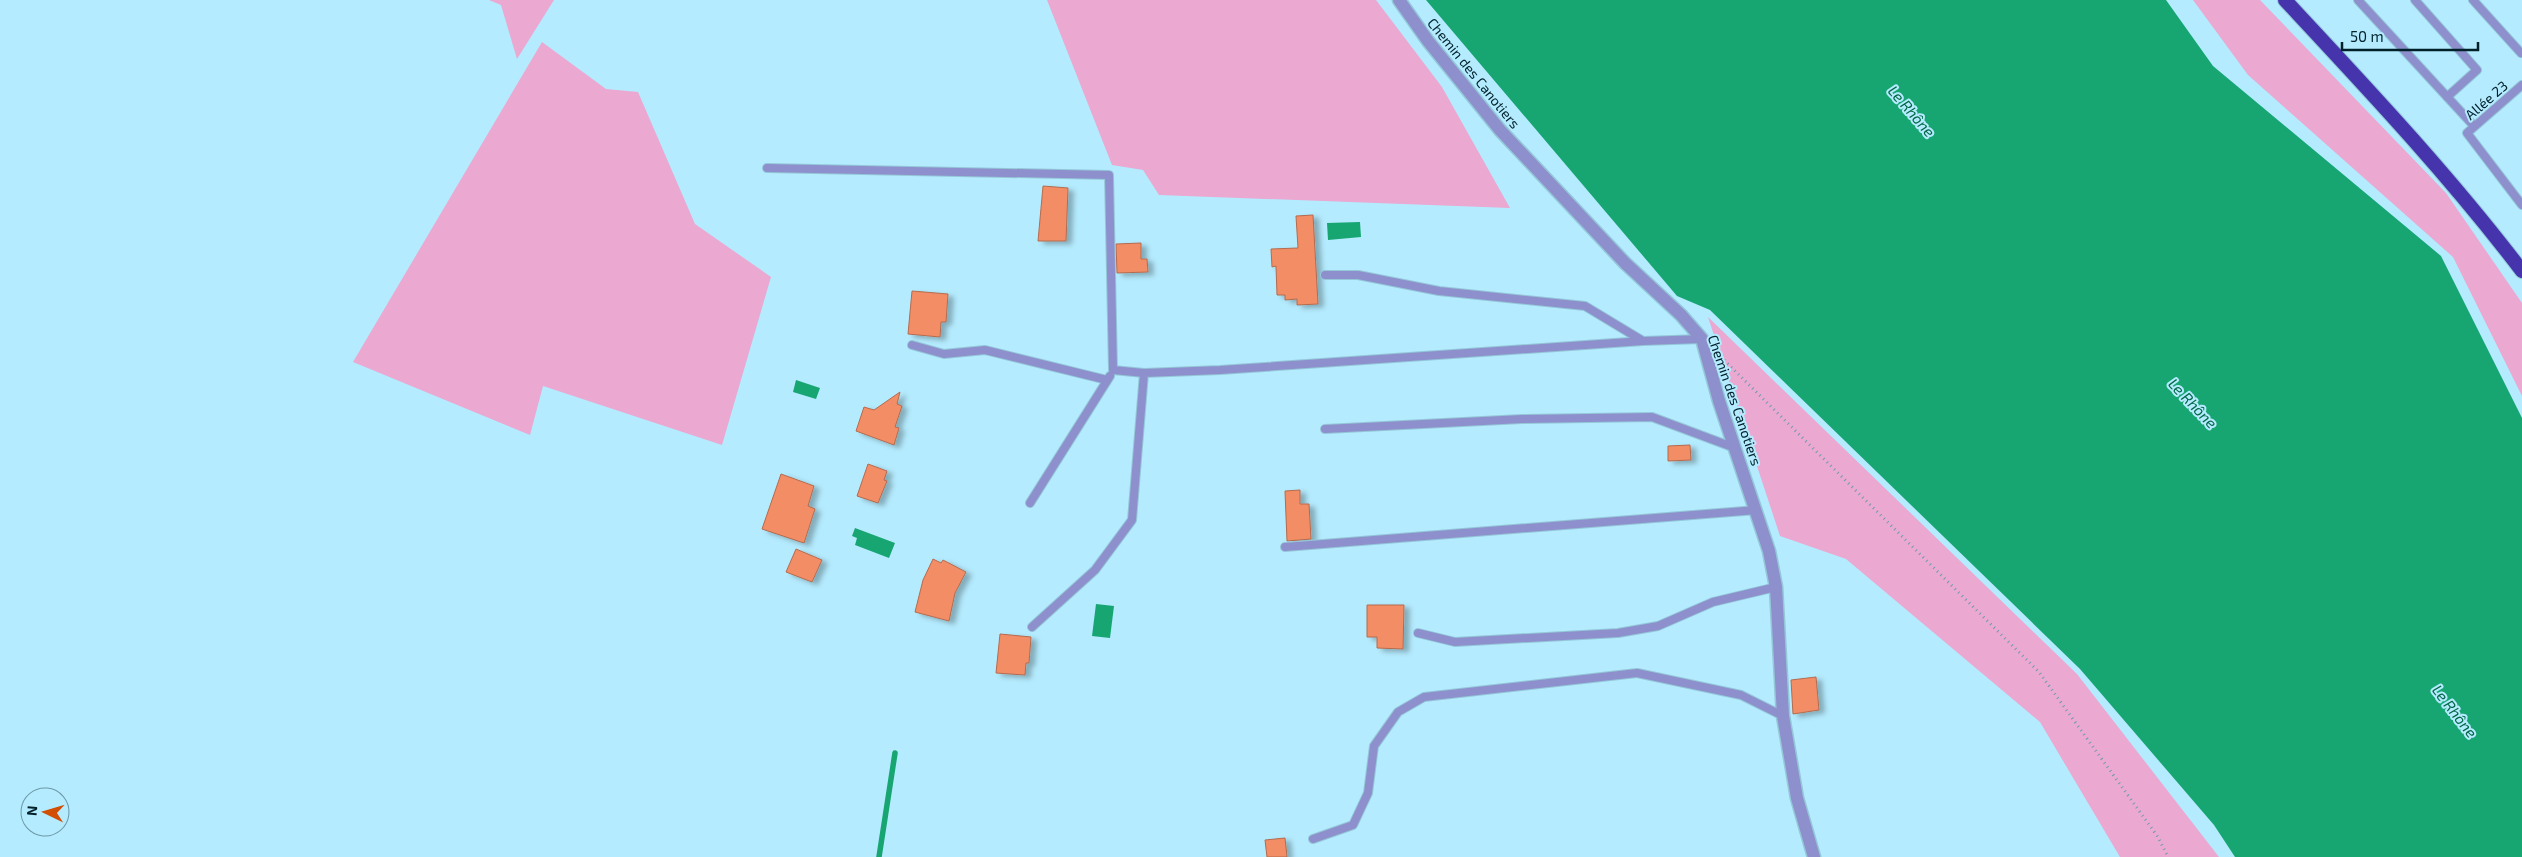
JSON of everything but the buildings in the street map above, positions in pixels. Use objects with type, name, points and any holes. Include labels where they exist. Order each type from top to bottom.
[{"type":"highway","points":[[2285,0],[2393,116],[2484,220],[2522,271]]},
{"type":"street","name":"Chemin des Canotiers","points":[[1399,0],[1428,41],[1500,130],[1625,263],[1681,315],[1702,339],[1757,510],[1776,587],[1783,716],[1797,798],[1814,857]]},
{"type":"lane","points":[[2358,0],[2474,126]]},
{"type":"lane","points":[[2415,0],[2477,70],[2447,97]]},
{"type":"lane","points":[[2473,0],[2520,53]]},
{"type":"lane","name":"Allée 23","points":[[2522,85],[2466,133],[2522,205]]},
{"type":"lane","points":[[767,168],[1109,175],[1114,370],[1030,503]]},
{"type":"lane","points":[[1325,275],[1358,275],[1439,291],[1585,306],[1643,341]]},
{"type":"lane","points":[[1114,370],[1144,373],[1643,341],[1702,339]]},
{"type":"lane","points":[[912,346],[944,354],[985,350],[1108,380]]},
{"type":"lane","points":[[1032,627],[1095,570],[1132,520],[1144,373]]},
{"type":"lane","points":[[1325,429],[1522,419],[1652,418],[1736,449]]},
{"type":"lane","points":[[1285,547],[1757,510]]},
{"type":"lane","points":[[1418,633],[1455,642],[1618,634],[1658,626],[1713,602],[1776,587]]},
{"type":"lane","points":[[1313,839],[1353,825],[1368,793],[1374,746],[1398,712],[1424,698],[1637,673],[1741,695],[1783,716]]},
{"type":"path","points":[[1723,360],[2040,672],[2158,838],[2168,857]]},
{"type":"shaded area","points":[[489,0],[554,0],[517,59],[501,5]]},
{"type":"shaded area","points":[[1047,0],[1376,0],[1442,87],[1510,208],[1159,195],[1143,170],[1112,165]]},
{"type":"shaded area","points":[[2193,0],[2260,0],[2446,193],[2522,303],[2522,396],[2453,257],[2248,75]]},
{"type":"shaded area","points":[[542,42],[606,89],[638,92],[695,224],[771,277],[722,445],[543,386],[530,435],[353,362]]},
{"type":"shaded area","points":[[1708,317],[2077,674],[2219,857],[2120,857],[2040,722],[1846,559],[1780,536]]},
{"type":"water","name":"Le Rhône","points":[[1426,0],[2166,0],[2213,66],[2441,256],[2522,418],[2522,857],[2235,857],[2214,825],[2080,669],[1710,310],[1677,296]]},
{"type":"water","points":[[1360,222],[1361,237],[1328,240],[1327,223]]},
{"type":"water","points":[[796,380],[820,388],[816,399],[793,392]]},
{"type":"water","points":[[855,528],[895,543],[889,558],[855,545],[857,538],[852,536]]},
{"type":"water","points":[[1096,604],[1114,606],[1110,638],[1092,636]]},
{"type":"waterway","points":[[879,857],[895,753]]}]
